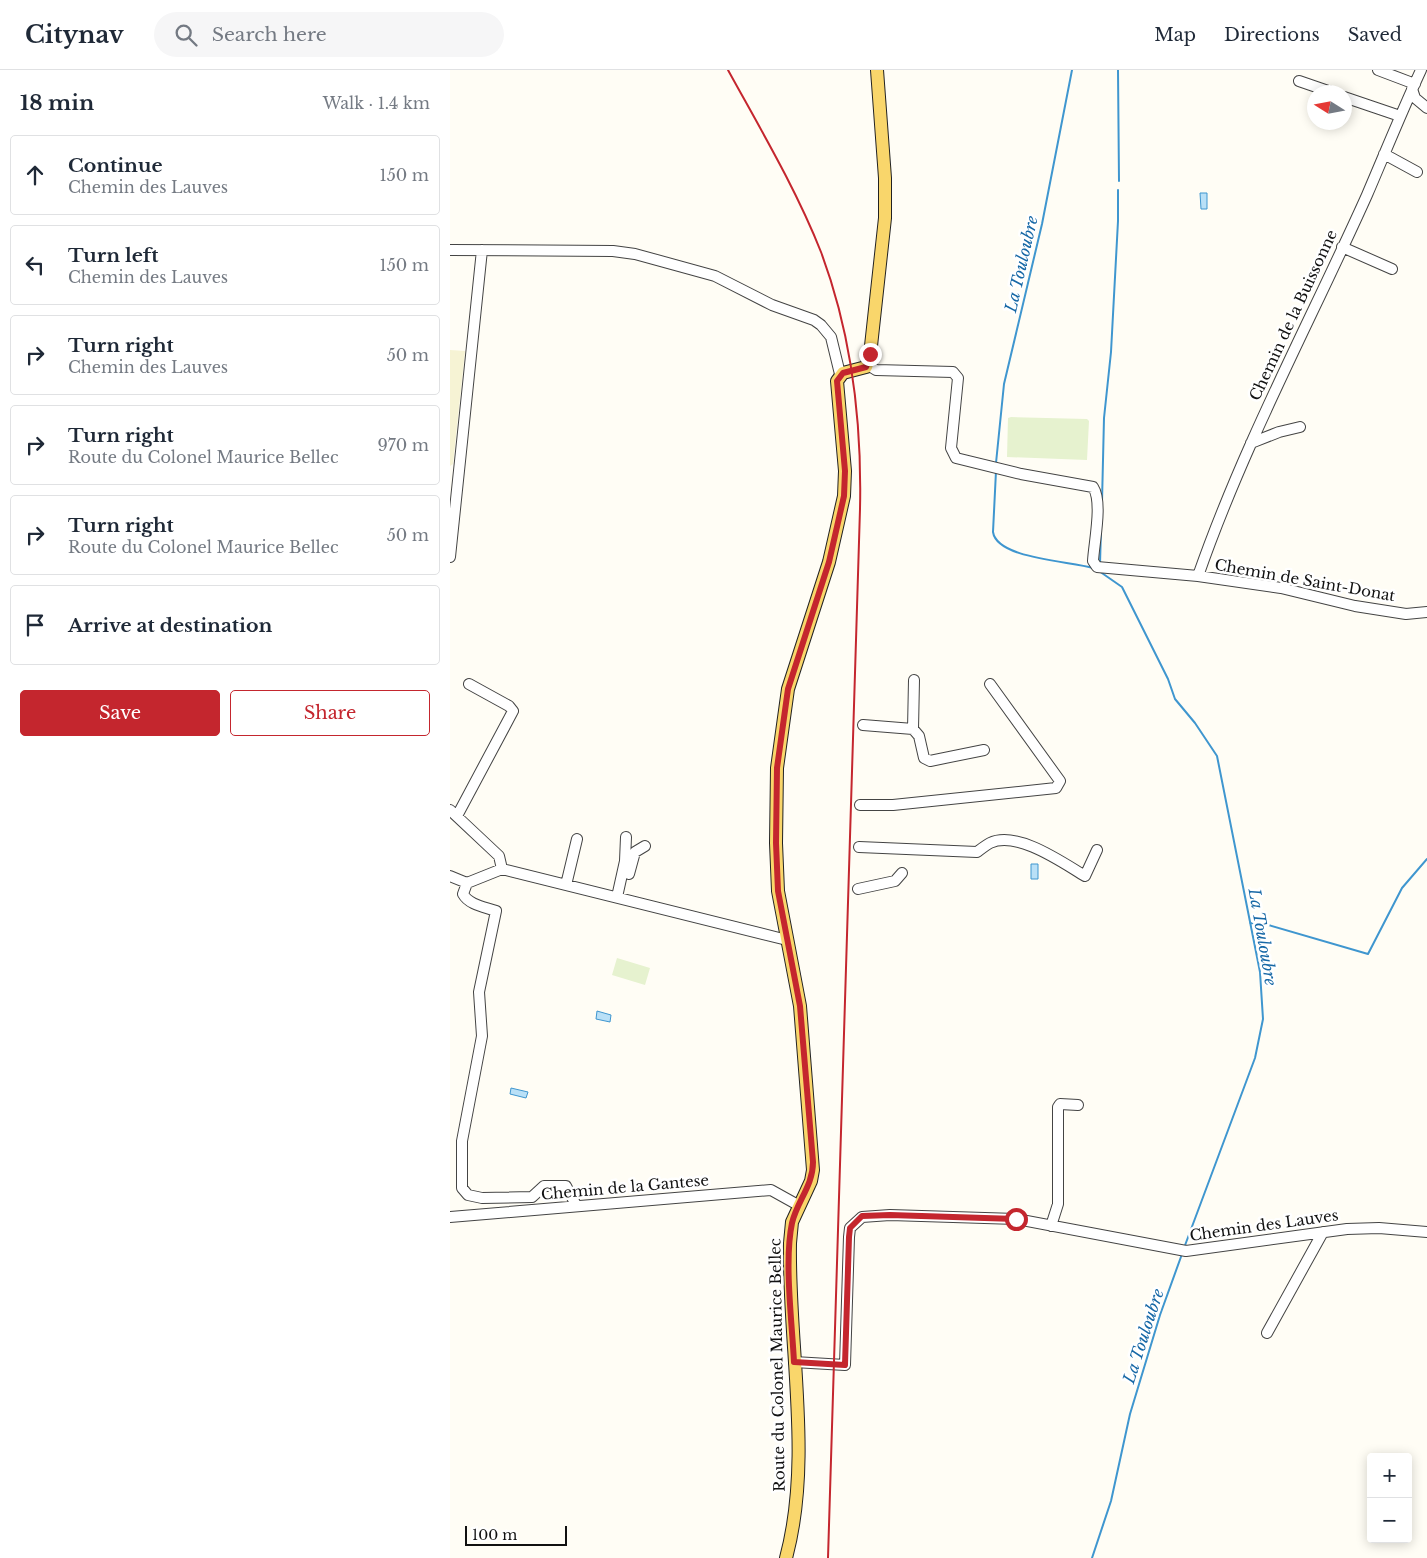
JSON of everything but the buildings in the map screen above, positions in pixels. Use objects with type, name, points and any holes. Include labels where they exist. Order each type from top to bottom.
[{"type":"main road","points":[[840,374],[868,365],[878,302],[885,218],[885,178],[877,70]]},
{"type":"main road","name":"Route du Colonel Maurice Bellec","points":[[786,1558],[794,1516],[797,1477],[790,1243],[792,1222],[798,1205],[811,1182],[813,1162],[800,1006],[776,875],[777,768],[790,682],[829,562],[844,496],[845,471],[837,381],[840,374]]},
{"type":"street","points":[[1378,70],[1414,86],[1415,98],[1427,108]]},
{"type":"street","name":"Chemin de la Buissonne","points":[[1198,576],[1217,521],[1279,378],[1342,247],[1421,70]]},
{"type":"street","points":[[1299,81],[1311,85]]},
{"type":"street","points":[[1352,100],[1400,116]]},
{"type":"street","points":[[1384,154],[1417,172]]},
{"type":"street","points":[[1342,247],[1392,269]]},
{"type":"street","points":[[450,250],[595,250],[624,252],[715,276],[762,301],[822,325],[831,337],[840,374]]},
{"type":"street","points":[[450,557],[482,250]]},
{"type":"street","name":"Chemin de Saint-Donat","points":[[868,365],[876,370],[953,372],[958,378],[951,448],[956,458],[1021,474],[1094,487],[1098,493],[1098,506],[1093,561],[1098,567],[1198,576],[1281,588],[1355,606],[1406,614],[1427,612]]},
{"type":"street","points":[[1251,443],[1279,432],[1300,428]]},
{"type":"street","points":[[914,680],[913,729],[919,736],[924,758],[930,761],[984,750]]},
{"type":"street","points":[[469,684],[509,706],[513,711],[453,813],[500,856],[502,869]]},
{"type":"street","points":[[860,805],[893,805],[1056,788],[1060,781],[990,684]]},
{"type":"street","points":[[863,725],[913,729]]},
{"type":"street","points":[[620,898],[626,837]]},
{"type":"street","points":[[566,885],[577,839]]},
{"type":"street","points":[[859,847],[977,852],[991,842],[1018,842],[1038,850],[1085,876],[1098,850]]},
{"type":"street","points":[[620,898],[634,852],[645,846]]},
{"type":"street","points":[[450,876],[467,883],[502,869],[787,940]]},
{"type":"street","points":[[858,889],[895,881],[902,873]]},
{"type":"street","points":[[467,883],[463,894],[466,898],[473,904],[496,911],[479,992],[482,1036],[462,1141],[462,1188],[468,1195],[482,1198],[532,1197],[544,1186],[566,1186],[576,1205]]},
{"type":"street","points":[[1051,1226],[1058,1204],[1058,1107],[1060,1104],[1078,1105]]},
{"type":"street","name":"Chemin de la Gantese","points":[[450,1217],[771,1190],[798,1205]]},
{"type":"street","name":"Chemin des Lauves","points":[[794,1362],[845,1365],[850,1228],[862,1216],[890,1215],[1016,1219],[1182,1251],[1323,1232],[1379,1228],[1427,1232]]},
{"type":"street","points":[[1268,1333],[1323,1232]]},
{"type":"shaded area","points":[[450,350],[465,351],[453,464],[450,466]]},
{"type":"green space","points":[[1008,418],[1087,419],[1089,421],[1087,460],[1007,457]]},
{"type":"green space","points":[[617,958],[650,968],[645,985],[612,975]]},
{"type":"water","points":[[1200,193],[1207,193],[1207,209],[1201,209]]},
{"type":"water","points":[[1031,864],[1038,864],[1038,879],[1031,879]]},
{"type":"water","points":[[597,1011],[611,1015],[610,1022],[596,1019]]},
{"type":"water","points":[[511,1088],[528,1092],[526,1098],[510,1094]]},
{"type":"waterway","name":"La Touloubre","points":[[996,463],[1004,384],[1042,224],[1072,70]]},
{"type":"waterway","points":[[1118,70],[1119,181]]},
{"type":"waterway","points":[[1102,502],[1104,418],[1111,352],[1118,190]]},
{"type":"waterway","name":"La Touloubre","points":[[996,471],[993,532],[998,541],[1007,548],[1036,558],[1093,568]]},
{"type":"waterway","points":[[1100,564],[1101,529]]},
{"type":"waterway","name":"La Touloubre","points":[[1099,571],[1122,587],[1168,679],[1175,699],[1195,723],[1217,756],[1260,972],[1263,1019],[1255,1058],[1184,1248]]},
{"type":"waterway","points":[[1250,923],[1265,924],[1368,954],[1402,888],[1427,859]]},
{"type":"waterway","name":"La Touloubre","points":[[1092,1558],[1111,1501],[1130,1414],[1160,1315],[1182,1254]]},
{"type":"railway","points":[[728,70],[789,183],[821,252],[832,283],[840,315],[853,379],[857,411],[860,509],[828,1558]]},
{"type":"route","points":[[870,354],[866,367],[840,374],[837,381],[845,471],[844,496],[829,562],[788,689],[777,768],[776,875],[782,919],[800,1006],[813,1162],[811,1182],[798,1205],[791,1231],[790,1263],[794,1362],[845,1365],[850,1228],[862,1216],[890,1215],[1016,1219]]}]
